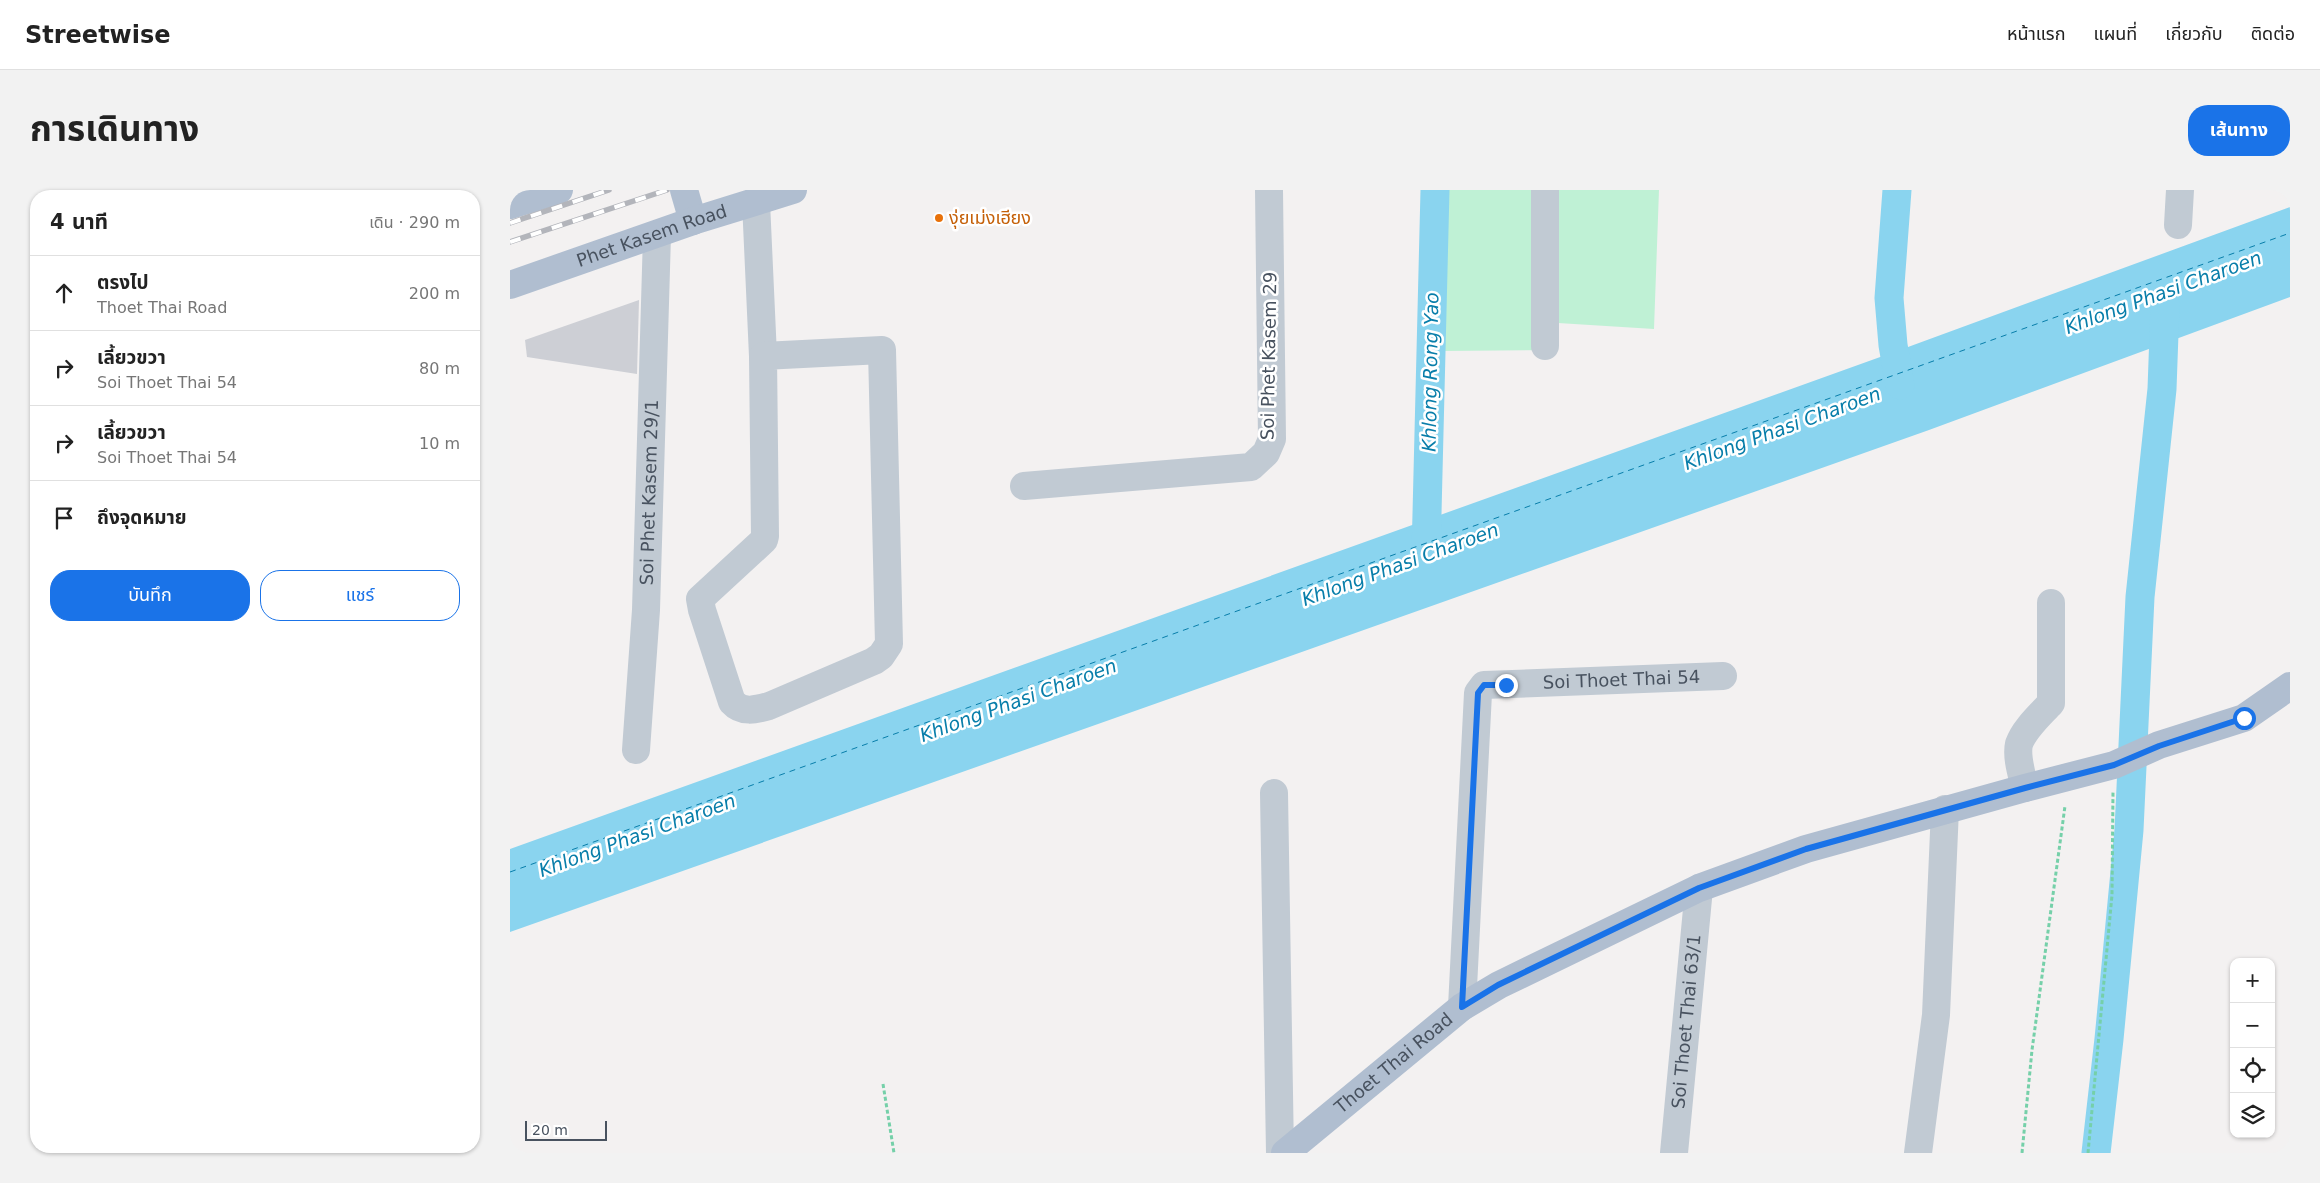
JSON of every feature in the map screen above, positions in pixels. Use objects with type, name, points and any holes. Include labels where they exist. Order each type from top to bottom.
[{"type":"main road","points":[[510,205],[559,190]]},
{"type":"main road","points":[[684,190],[694,221]]},
{"type":"main road","name":"Phet Kasem Road","points":[[510,285],[694,221],[794,190]]},
{"type":"main road","name":"Thoet Thai Road","points":[[1285,1153],[1462,1007],[1498,985],[1699,888],[1806,849],[2118,763],[2159,746],[2244,718],[2290,686]]},
{"type":"street","name":"Soi Phet Kasem 29","points":[[1024,486],[1251,467],[1266,453],[1272,439],[1270,190]]},
{"type":"street","points":[[1544,346],[1545,190]]},
{"type":"street","points":[[2178,226],[2180,190]]},
{"type":"street","points":[[756,202],[763,356],[765,536],[764,540],[700,599],[732,702],[744,710],[755,710],[768,706],[874,661],[886,650],[890,636],[882,350],[763,356]]},
{"type":"street","name":"Soi Phet Kasem 29/1","points":[[636,750],[646,610],[657,235]]},
{"type":"street","points":[[2025,788],[2020,764],[2019,744],[2031,725],[2051,702],[2051,603]]},
{"type":"street","name":"Soi Thoet Thai 54","points":[[1462,1007],[1478,693],[1484,685],[1723,676]]},
{"type":"street","points":[[1274,793],[1280,1153]]},
{"type":"street","points":[[1918,1153],[1936,1015],[1945,810]]},
{"type":"street","name":"Soi Thoet Thai 63/1","points":[[1674,1153],[1699,888]]},
{"type":"path","points":[[2088,1153],[2112,895],[2118,763]]},
{"type":"path","points":[[2022,1153],[2032,1050],[2068,776]]},
{"type":"path","points":[[883,1084],[894,1153]]},
{"type":"green space","points":[[1449,190],[1659,190],[1654,329],[1558,323],[1558,350],[1441,351]]},
{"type":"water","name":"Khlong Phasi Charoen","points":[[2290,207],[2290,297],[1929,430],[510,932],[510,849],[1908,347]]},
{"type":"building","points":[[639,300],[637,374],[527,357],[525,340]]},
{"type":"waterway","name":"Khlong Rong Yao","points":[[1426,554],[1435,190]]},
{"type":"waterway","points":[[1897,190],[1889,298],[1893,345],[1900,385]]},
{"type":"waterway","name":"Khlong Phasi Charoen","points":[[2096,1153],[2129,830],[2140,597],[2162,389],[2165,306]]},
{"type":"ferry route","points":[[510,872],[2290,233]]},
{"type":"railway","points":[[510,223],[609,190]]},
{"type":"railway","points":[[510,242],[667,190]]},
{"type":"place","name":"งุ่ยเม่งเฮียง","points":[[939,218]]},
{"type":"route","points":[[1506,685],[1484,685],[1478,693],[1462,1007],[1498,985],[1699,888],[1806,849],[2114,765],[2159,746],[2244,718]]}]
